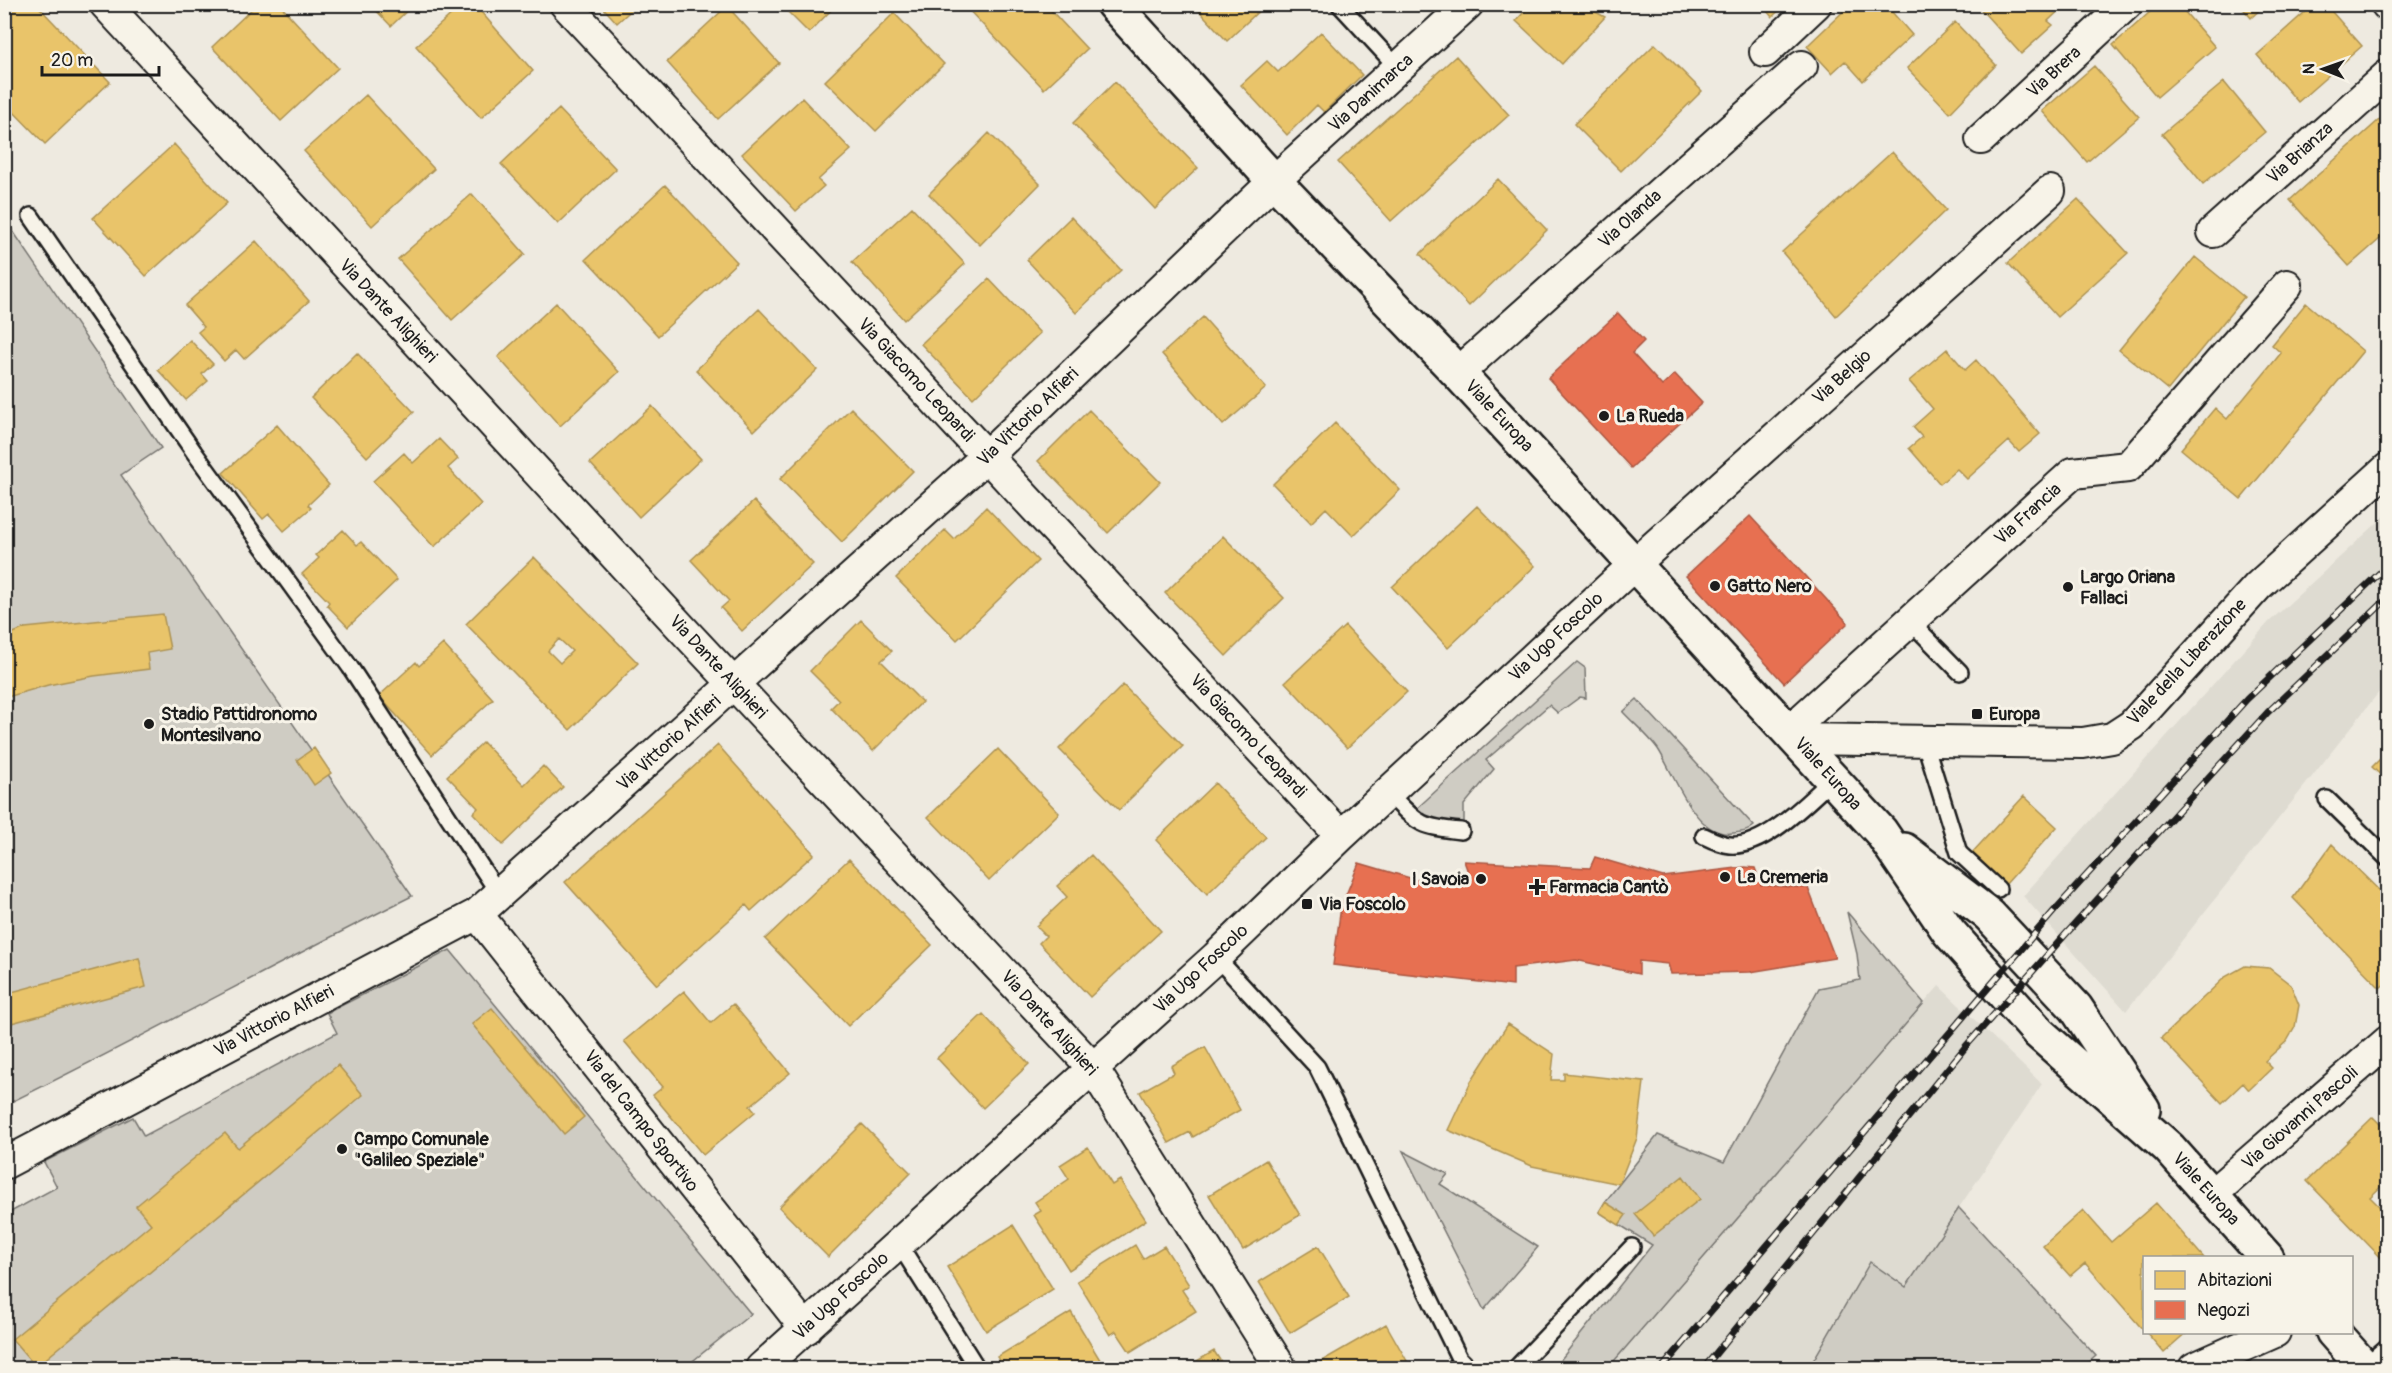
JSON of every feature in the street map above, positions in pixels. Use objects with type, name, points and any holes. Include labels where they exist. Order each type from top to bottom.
[{"type":"street","name":"Via Dante Alighieri","points":[[105,4],[734,685],[1094,1068],[1281,1368]]},
{"type":"street","name":"Via Giacomo Leopardi","points":[[564,4],[1341,836]]},
{"type":"street","name":"Viale Europa","points":[[1113,4],[1274,181],[1458,373],[1881,832],[1949,932],[2039,1033],[2169,1148],[2265,1256]]},
{"type":"street","name":"Via Danimarca","points":[[1274,181],[1468,4]]},
{"type":"street","points":[[1765,52],[1816,4]]},
{"type":"street","name":"Via Brera","points":[[1981,139],[2127,4]]},
{"type":"street","name":"Via Olanda","points":[[1458,373],[1802,66]]},
{"type":"street","name":"Via Brianza","points":[[2213,232],[2388,75]]},
{"type":"street","name":"Via Vittorio Alfieri","points":[[4,1164],[488,904],[987,456],[1274,181]]},
{"type":"street","name":"Via Belgio","points":[[1635,564],[2050,191]]},
{"type":"street","name":"Via Francia","points":[[1793,735],[1910,621],[2073,473],[2128,467],[2288,285]]},
{"type":"street","name":"Viale della Liberazione","points":[[1793,735],[2083,743],[2112,738],[2132,725],[2258,586],[2388,468]]},
{"type":"street","name":"Via Ugo Foscolo","points":[[761,1368],[1216,957],[1341,836],[1635,564]]},
{"type":"street","name":"Viale Europa","points":[[1881,832],[1989,915],[2076,1008],[2169,1148]]},
{"type":"street","name":"Via del Campo Sportivo","points":[[488,904],[806,1329]]},
{"type":"street","name":"Via Giovanni Pascoli","points":[[2211,1195],[2388,1041]]},
{"type":"street","points":[[2194,1368],[2270,1334]]},
{"type":"street","points":[[2336,1334],[2372,1361]]},
{"type":"lane","points":[[1339,4],[1398,68]]},
{"type":"lane","points":[[31,216],[194,452],[350,667],[488,904]]},
{"type":"lane","points":[[1910,621],[1960,672]]},
{"type":"lane","points":[[1924,740],[1959,853],[1998,889]]},
{"type":"lane","points":[[1704,836],[1717,843],[1747,844],[1764,836],[1833,779]]},
{"type":"lane","points":[[1388,793],[1415,820],[1428,827],[1461,831]]},
{"type":"lane","points":[[2327,799],[2388,859]]},
{"type":"lane","points":[[1216,957],[1317,1067],[1459,1358],[1469,1368]]},
{"type":"lane","points":[[899,1244],[977,1368]]},
{"type":"lane","points":[[1516,1368],[1632,1247]]},
{"type":"shaded area","name":"Stadio Pattidronomo Montesilvano","points":[[4,218],[161,448],[121,475],[412,896],[5,1105]]},
{"type":"shaded area","points":[[2387,514],[2387,682],[2126,1011],[2023,896],[2269,622]]},
{"type":"shaded area","points":[[1577,662],[1585,668],[1586,698],[1580,697],[1558,713],[1549,705],[1486,760],[1494,769],[1464,805],[1464,824],[1430,820],[1414,811]]},
{"type":"shaded area","points":[[1637,699],[1754,826],[1742,832],[1720,832],[1708,826],[1697,816],[1679,789],[1658,749],[1623,712]]},
{"type":"shaded area","points":[[1847,912],[1924,1003],[1608,1368],[1554,1368],[1652,1245],[1599,1212],[1605,1202],[1658,1135],[1724,1162],[1819,988],[1860,980],[1857,954]]},
{"type":"shaded area","name":"Campo Comunale \"Galileo Speziale\"","points":[[450,950],[751,1314],[684,1368],[5,1368],[5,1215],[57,1187],[44,1162],[133,1117],[144,1136],[337,1033],[327,1013]]},
{"type":"shaded area","points":[[1939,986],[2042,1084],[1905,1288],[1869,1262],[1809,1368],[1608,1368]]},
{"type":"shaded area","points":[[1403,1151],[1448,1174],[1440,1184],[1538,1247],[1484,1310]]},
{"type":"shaded area","points":[[1959,1208],[2096,1356],[2082,1368],[1809,1368],[1870,1262],[1906,1287]]},
{"type":"building: Abitazioni","points":[[4,4],[36,4],[110,82],[45,144],[4,102]]},
{"type":"building: Abitazioni","points":[[257,4],[279,4],[338,68],[281,121],[212,47]]},
{"type":"building: Abitazioni","points":[[370,4],[414,4],[391,26]]},
{"type":"building: Abitazioni","points":[[463,4],[474,4],[533,71],[481,118],[416,46]]},
{"type":"building: Abitazioni","points":[[600,4],[638,4],[617,23]]},
{"type":"building: Abitazioni","points":[[780,4],[837,4],[809,33]]},
{"type":"building: Abitazioni","points":[[963,4],[1045,4],[1087,49],[1044,89]]},
{"type":"building: Abitazioni","points":[[1193,4],[1266,4],[1227,41]]},
{"type":"building: Abitazioni","points":[[1531,4],[1581,4],[1605,17],[1562,64],[1516,21]]},
{"type":"building: Abitazioni","points":[[1761,4],[1786,4],[1772,17]]},
{"type":"building: Abitazioni","points":[[1851,4],[1885,4],[1912,35],[1863,81],[1845,61],[1832,73],[1807,46]]},
{"type":"building: Abitazioni","points":[[1976,4],[2066,4],[2048,21],[2053,25],[2021,54]]},
{"type":"building: Abitazioni","points":[[2159,4],[2178,4],[2215,47],[2157,97],[2113,45]]},
{"type":"building: Abitazioni","points":[[2239,4],[2266,4],[2251,18]]},
{"type":"building: Abitazioni","points":[[2314,4],[2325,4],[2362,46],[2298,102],[2257,55]]},
{"type":"building: Abitazioni","points":[[727,6],[779,63],[718,119],[667,62]]},
{"type":"building: Abitazioni","points":[[894,13],[944,64],[876,131],[825,81]]},
{"type":"building: Abitazioni","points":[[1955,22],[1996,65],[1950,113],[1907,68]]},
{"type":"building: Abitazioni","points":[[1321,32],[1362,75],[1324,112],[1317,105],[1287,135],[1241,85],[1267,61],[1278,72]]},
{"type":"building: Abitazioni","points":[[1655,44],[1702,91],[1621,171],[1574,124]]},
{"type":"building: Abitazioni","points":[[1456,56],[1509,115],[1391,221],[1338,162]]},
{"type":"building: Abitazioni","points":[[2094,66],[2139,117],[2087,162],[2042,111]]},
{"type":"building: Abitazioni","points":[[1115,82],[1198,168],[1155,209],[1073,123]]},
{"type":"building: Abitazioni","points":[[2224,82],[2265,132],[2203,184],[2162,134]]},
{"type":"building: Abitazioni","points":[[366,95],[434,169],[372,226],[304,151]]},
{"type":"building: Abitazioni","points":[[802,98],[851,150],[818,180],[824,186],[796,211],[742,154]]},
{"type":"building: Abitazioni","points":[[559,109],[616,169],[558,224],[501,164]]},
{"type":"building: Abitazioni","points":[[2388,112],[2388,232],[2349,266],[2290,200]]},
{"type":"building: Abitazioni","points":[[989,133],[1040,184],[980,245],[929,194]]},
{"type":"building: Abitazioni","points":[[174,144],[227,203],[146,276],[93,218]]},
{"type":"building: Abitazioni","points":[[1892,152],[1946,210],[1836,316],[1782,252]]},
{"type":"building: Abitazioni","points":[[1498,179],[1547,230],[1469,306],[1420,254]]},
{"type":"building: Abitazioni","points":[[665,185],[737,262],[658,336],[586,259]]},
{"type":"building: Abitazioni","points":[[472,194],[525,254],[452,320],[398,259]]},
{"type":"building: Abitazioni","points":[[2078,199],[2128,253],[2057,317],[2008,263]]},
{"type":"building: Abitazioni","points":[[912,207],[965,264],[904,320],[852,262]]},
{"type":"building: Abitazioni","points":[[1071,217],[1121,270],[1076,313],[1027,260]]},
{"type":"building: Abitazioni","points":[[256,241],[309,301],[244,359],[236,350],[224,361],[198,332],[204,327],[185,305]]},
{"type":"building: Abitazioni","points":[[2195,257],[2244,297],[2168,390],[2119,350]]},
{"type":"building: Abitazioni","points":[[989,279],[1040,333],[973,398],[921,344]]},
{"type":"building: Abitazioni","points":[[556,303],[619,372],[560,426],[498,357]]},
{"type":"building: Abitazioni","points":[[2306,303],[2363,351],[2241,499],[2181,449],[2215,408],[2227,419],[2281,353],[2272,345]]},
{"type":"building: Abitazioni","points":[[759,309],[817,370],[754,431],[696,370]]},
{"type":"building: Abitazioni","points":[[1203,317],[1266,388],[1223,425],[1162,354]]},
{"type":"building: Abitazioni","points":[[190,340],[213,364],[202,374],[208,381],[186,400],[158,370]]},
{"type":"building: Abitazioni","points":[[1947,349],[1965,370],[1976,360],[2040,434],[2019,452],[2009,441],[1967,479],[1957,469],[1940,484],[1909,448],[1922,437],[1913,427],[1933,409],[1909,381]]},
{"type":"building: Abitazioni","points":[[357,353],[414,412],[367,457],[311,398]]},
{"type":"building: Abitazioni","points":[[652,406],[701,459],[639,517],[590,463]]},
{"type":"building: Abitazioni","points":[[851,408],[913,471],[842,542],[780,479]]},
{"type":"building: Abitazioni","points":[[1089,410],[1160,482],[1108,533],[1038,461]]},
{"type":"building: Abitazioni","points":[[1335,423],[1400,490],[1353,536],[1326,508],[1311,523],[1273,484]]},
{"type":"building: Abitazioni","points":[[277,425],[329,485],[308,505],[311,508],[284,531],[269,514],[263,519],[223,473]]},
{"type":"building: Abitazioni","points":[[439,439],[458,459],[448,468],[481,504],[434,547],[373,481],[404,453],[413,463]]},
{"type":"building: Abitazioni","points":[[754,501],[813,564],[742,631],[721,608],[729,601],[691,560]]},
{"type":"building: Abitazioni","points":[[1477,506],[1535,566],[1448,648],[1392,587]]},
{"type":"building: Abitazioni","points":[[986,507],[1038,561],[957,640],[896,578],[945,530],[954,539]]},
{"type":"building: Abitazioni","points":[[343,530],[357,545],[361,542],[397,580],[348,627],[327,605],[329,602],[302,574],[319,558],[316,555]]},
{"type":"building: Abitazioni","points":[[1223,536],[1284,598],[1226,656],[1165,593]]},
{"type":"building: Abitazioni","points":[[534,557],[638,663],[570,730],[466,624]],"holes":[[[559,639],[572,651],[560,663],[548,651]]]},
{"type":"building: Abitazioni","points":[[163,614],[170,649],[147,653],[149,669],[48,685],[4,698],[4,637],[25,628]]},
{"type":"building: Abitazioni","points":[[861,620],[892,651],[881,661],[922,702],[873,751],[831,708],[839,700],[810,671]]},
{"type":"building: Abitazioni","points":[[1345,626],[1407,692],[1347,748],[1285,682]]},
{"type":"building: Abitazioni","points":[[443,644],[493,699],[432,755],[379,696],[416,662],[419,666]]},
{"type":"building: Abitazioni","points":[[1123,685],[1183,746],[1119,810],[1059,749]]},
{"type":"building: Abitazioni","points":[[483,742],[524,785],[543,766],[563,787],[503,845],[473,813],[478,808],[447,776]]},
{"type":"building: Abitazioni","points":[[718,745],[814,854],[751,911],[746,905],[657,985],[565,882]]},
{"type":"building: Abitazioni","points":[[314,748],[331,773],[314,785],[297,760]]},
{"type":"building: Abitazioni","points":[[998,749],[1059,813],[989,881],[928,817]]},
{"type":"building: Abitazioni","points":[[2388,751],[2388,782],[2372,767]]},
{"type":"building: Abitazioni","points":[[1215,783],[1266,837],[1207,894],[1156,840]]},
{"type":"building: Abitazioni","points":[[2024,796],[2057,827],[2005,885],[1971,854]]},
{"type":"building: Abitazioni","points":[[2332,844],[2388,899],[2388,981],[2380,988],[2293,898]]},
{"type":"building: Abitazioni","points":[[1091,855],[1161,931],[1090,997],[1039,943],[1046,936],[1036,926],[1067,897],[1057,886]]},
{"type":"building: Abitazioni","points":[[849,859],[932,945],[848,1026],[765,939]]},
{"type":"building: Abitazioni","points":[[139,958],[146,987],[4,1025],[4,994]]},
{"type":"building: Abitazioni","points":[[2245,966],[2269,968],[2291,985],[2299,1005],[2295,1027],[2287,1041],[2265,1061],[2272,1068],[2249,1090],[2243,1083],[2222,1103],[2161,1038],[2225,977]]},
{"type":"building: Abitazioni","points":[[684,991],[711,1023],[733,1004],[790,1073],[750,1106],[755,1112],[703,1155],[653,1095],[663,1087],[624,1041]]},
{"type":"building: Abitazioni","points":[[492,1008],[584,1117],[564,1134],[472,1024]]},
{"type":"building: Abitazioni","points":[[983,1014],[1029,1064],[983,1108],[937,1058]]},
{"type":"building: Abitazioni","points":[[1508,1024],[1554,1054],[1551,1080],[1564,1080],[1564,1073],[1644,1082],[1637,1138],[1619,1184],[1532,1166],[1448,1130],[1471,1081]]},
{"type":"building: Abitazioni","points":[[1205,1047],[1240,1110],[1193,1137],[1190,1132],[1169,1143],[1140,1092],[1174,1073],[1171,1066]]},
{"type":"building: Abitazioni","points":[[338,1065],[363,1095],[36,1367],[12,1339],[151,1224],[136,1206],[225,1133],[238,1148]]},
{"type":"building: Abitazioni","points":[[2373,1117],[2388,1132],[2388,1180],[2370,1197],[2388,1215],[2388,1265],[2307,1181]]},
{"type":"building: Abitazioni","points":[[862,1124],[911,1173],[828,1257],[779,1207]]},
{"type":"building: Abitazioni","points":[[1088,1147],[1112,1185],[1120,1180],[1146,1220],[1069,1270],[1034,1215],[1041,1211],[1035,1202],[1069,1179],[1060,1165]]},
{"type":"building: Abitazioni","points":[[1266,1160],[1300,1215],[1243,1250],[1209,1195]]},
{"type":"building: Abitazioni","points":[[1683,1176],[1700,1199],[1653,1236],[1635,1214]]},
{"type":"building: Abitazioni","points":[[1605,1202],[1626,1215],[1619,1225],[1599,1212]]},
{"type":"building: Abitazioni","points":[[2156,1203],[2202,1256],[2143,1256],[2143,1330],[2085,1263],[2070,1276],[2043,1246],[2083,1210],[2111,1242]]},
{"type":"building: Abitazioni","points":[[1013,1225],[1053,1289],[986,1331],[947,1267]]},
{"type":"building: Abitazioni","points":[[1135,1245],[1143,1259],[1164,1246],[1189,1285],[1182,1290],[1196,1311],[1130,1352],[1116,1331],[1110,1335],[1077,1281]]},
{"type":"building: Abitazioni","points":[[1318,1246],[1349,1297],[1290,1333],[1259,1282]]},
{"type":"building: Abitazioni","points":[[1071,1312],[1105,1368],[1004,1368],[997,1357]]},
{"type":"building: Abitazioni","points":[[1386,1324],[1411,1368],[1315,1368],[1313,1366]]},
{"type":"building: Abitazioni","points":[[2148,1334],[2186,1334],[2164,1353]]},
{"type":"building: Abitazioni","points":[[1214,1351],[1225,1368],[1185,1368]]},
{"type":"building: Negozi","points":[[1618,313],[1644,341],[1632,353],[1662,386],[1675,374],[1702,403],[1631,468],[1548,378]]},
{"type":"building: Negozi","points":[[1750,516],[1848,623],[1784,683],[1686,576]]},
{"type":"building: Negozi","points":[[1595,857],[1663,877],[1745,867],[1755,868],[1761,885],[1808,888],[1835,958],[1750,972],[1671,974],[1668,964],[1639,961],[1639,974],[1576,960],[1513,968],[1513,986],[1333,965],[1341,907],[1359,863],[1427,883],[1471,880],[1464,861],[1590,868]]},
{"type":"railway","points":[[1662,1368],[2055,910],[2247,699],[2388,565]]},
{"type":"railway","points":[[1704,1368],[1967,1045],[2268,712],[2388,598]]},
{"type":"place","name":"La Rueda","points":[[1604,416]]},
{"type":"place","name":"Gatto Nero","points":[[1715,586]]},
{"type":"place","name":"Largo Oriana Fallaci","points":[[2068,587]]},
{"type":"place","name":"Europa","points":[[1977,714]]},
{"type":"place","name":"Stadio Pattidronomo Montesilvano","points":[[149,724]]},
{"type":"place","name":"La Cremeria","points":[[1725,877]]},
{"type":"place","name":"I Savoia","points":[[1481,879]]},
{"type":"place","name":"Farmacia Cantò","points":[[1537,887]]},
{"type":"place","name":"Via Foscolo","points":[[1307,904]]},
{"type":"place","name":"Campo Comunale \"Galileo Speziale\"","points":[[342,1149]]}]
